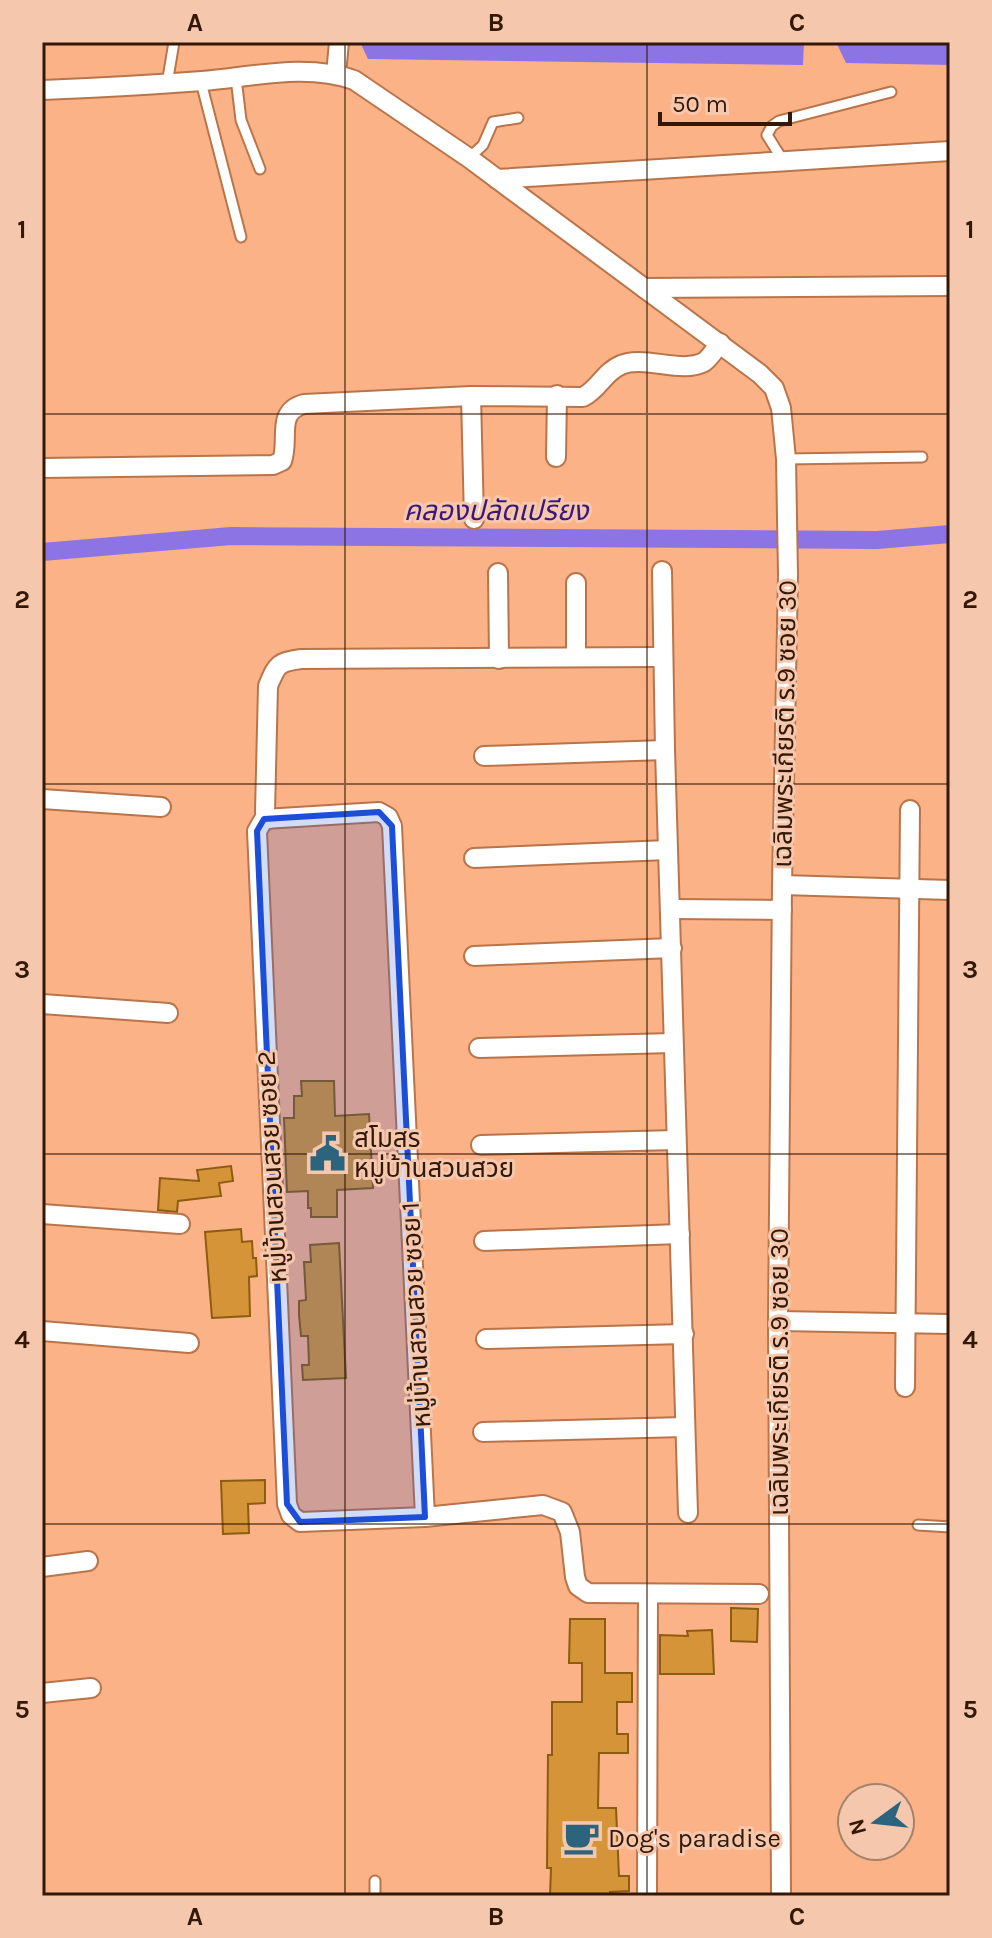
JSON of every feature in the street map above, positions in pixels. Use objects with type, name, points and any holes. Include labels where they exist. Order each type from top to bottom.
[{"type":"street","points":[[336,74],[339,42]]},
{"type":"street","name":"เฉลิมพระเกียรติ ร.9 ซอย 30","points":[[42,90],[167,84],[287,72],[336,74],[354,80],[469,158],[720,343],[774,388],[783,420],[786,459],[788,575],[778,1321],[781,1896]]},
{"type":"street","points":[[497,179],[950,151]]},
{"type":"street","points":[[644,288],[950,286]]},
{"type":"street","points":[[42,468],[273,465],[282,461],[286,452],[285,422],[295,406],[471,396],[583,397],[590,394],[607,372],[625,363],[694,365],[706,361],[720,343]]},
{"type":"street","points":[[556,457],[557,395]]},
{"type":"street","points":[[471,396],[474,519]]},
{"type":"street","points":[[662,571],[688,1513]]},
{"type":"street","points":[[498,573],[499,659]]},
{"type":"street","points":[[576,583],[576,657]]},
{"type":"street","points":[[269,819],[265,812],[268,686],[276,667],[283,662],[301,659],[663,657]]},
{"type":"street","points":[[484,756],[665,750]]},
{"type":"street","points":[[42,799],[161,807]]},
{"type":"street","points":[[905,1387],[910,810]]},
{"type":"street","name":"หมู่บ้านสวนสวย ซอย 1","points":[[269,819],[379,812],[388,817],[392,826],[425,1517]]},
{"type":"street","name":"หมู่บ้านสวนสวย ซอย 2","points":[[269,819],[264,819],[257,831],[287,1504],[291,1515],[300,1522],[425,1517]]},
{"type":"street","points":[[474,858],[668,850]]},
{"type":"street","points":[[782,885],[950,890]]},
{"type":"street","points":[[671,909],[782,910]]},
{"type":"street","points":[[474,956],[672,948]]},
{"type":"street","points":[[42,1004],[168,1013]]},
{"type":"street","points":[[479,1048],[673,1043]]},
{"type":"street","points":[[481,1145],[676,1140]]},
{"type":"street","points":[[42,1214],[180,1224]]},
{"type":"street","points":[[484,1241],[680,1234]]},
{"type":"street","points":[[778,1321],[950,1324]]},
{"type":"street","points":[[42,1331],[189,1343]]},
{"type":"street","points":[[486,1339],[684,1334]]},
{"type":"street","points":[[483,1432],[685,1427]]},
{"type":"street","points":[[425,1517],[543,1505],[562,1512],[567,1521],[575,1577],[582,1590],[598,1594],[759,1594]]},
{"type":"street","points":[[42,1567],[88,1561]]},
{"type":"street","points":[[647,1896],[648,1594]]},
{"type":"street","points":[[42,1693],[91,1688]]},
{"type":"lane","points":[[167,84],[174,42]]},
{"type":"lane","points":[[236,78],[241,120],[260,169]]},
{"type":"lane","points":[[201,81],[241,237]]},
{"type":"lane","points":[[782,159],[767,135],[779,121],[891,92]]},
{"type":"lane","points":[[469,158],[483,145],[493,122],[518,118]]},
{"type":"lane","points":[[786,459],[922,457]]},
{"type":"lane","points":[[918,1525],[950,1527]]},
{"type":"lane","points":[[375,1881],[375,1896]]},
{"type":"highlighted area","points":[[379,812],[392,826],[425,1517],[300,1522],[287,1504],[257,831],[264,819]]},
{"type":"shaded area","points":[[360,42],[804,42],[803,65],[368,59]]},
{"type":"shaded area","points":[[836,42],[950,42],[950,65],[846,63]]},
{"type":"building","name":"สโมสร หมู่บ้านสวนสวย","points":[[301,1081],[334,1081],[335,1116],[369,1114],[373,1188],[337,1190],[337,1217],[311,1217],[308,1191],[287,1192],[284,1118],[294,1118],[294,1096],[302,1096]]},
{"type":"building","points":[[231,1166],[233,1181],[219,1183],[221,1196],[178,1201],[177,1212],[158,1210],[160,1178],[199,1181],[197,1170]]},
{"type":"building","points":[[241,1229],[242,1242],[252,1241],[253,1258],[256,1258],[257,1276],[249,1277],[250,1316],[212,1318],[205,1232]]},
{"type":"building","points":[[339,1243],[346,1378],[303,1380],[302,1365],[309,1365],[308,1336],[301,1336],[299,1315],[299,1301],[306,1300],[304,1262],[311,1262],[310,1245]]},
{"type":"building","points":[[265,1480],[265,1503],[248,1504],[249,1533],[223,1534],[221,1481]]},
{"type":"building","points":[[731,1608],[758,1609],[757,1642],[731,1641]]},
{"type":"building","points":[[570,1619],[605,1619],[605,1673],[632,1673],[632,1702],[617,1702],[617,1734],[628,1734],[628,1753],[599,1753],[598,1808],[616,1808],[619,1876],[629,1876],[629,1891],[610,1892],[610,1896],[550,1896],[551,1868],[547,1868],[548,1755],[552,1755],[552,1702],[582,1702],[582,1663],[569,1663]]},
{"type":"building","points":[[712,1630],[714,1674],[660,1674],[660,1635],[688,1636],[687,1631]]},
{"type":"waterway","name":"คลองปลัดเปรียง","points":[[42,552],[231,536],[877,540],[950,534]]},
{"type":"place","name":"สโมสร หมู่บ้านสวนสวย","points":[[328,1153]]},
{"type":"place","name":"Dog's paradise","points":[[582,1838]]}]
